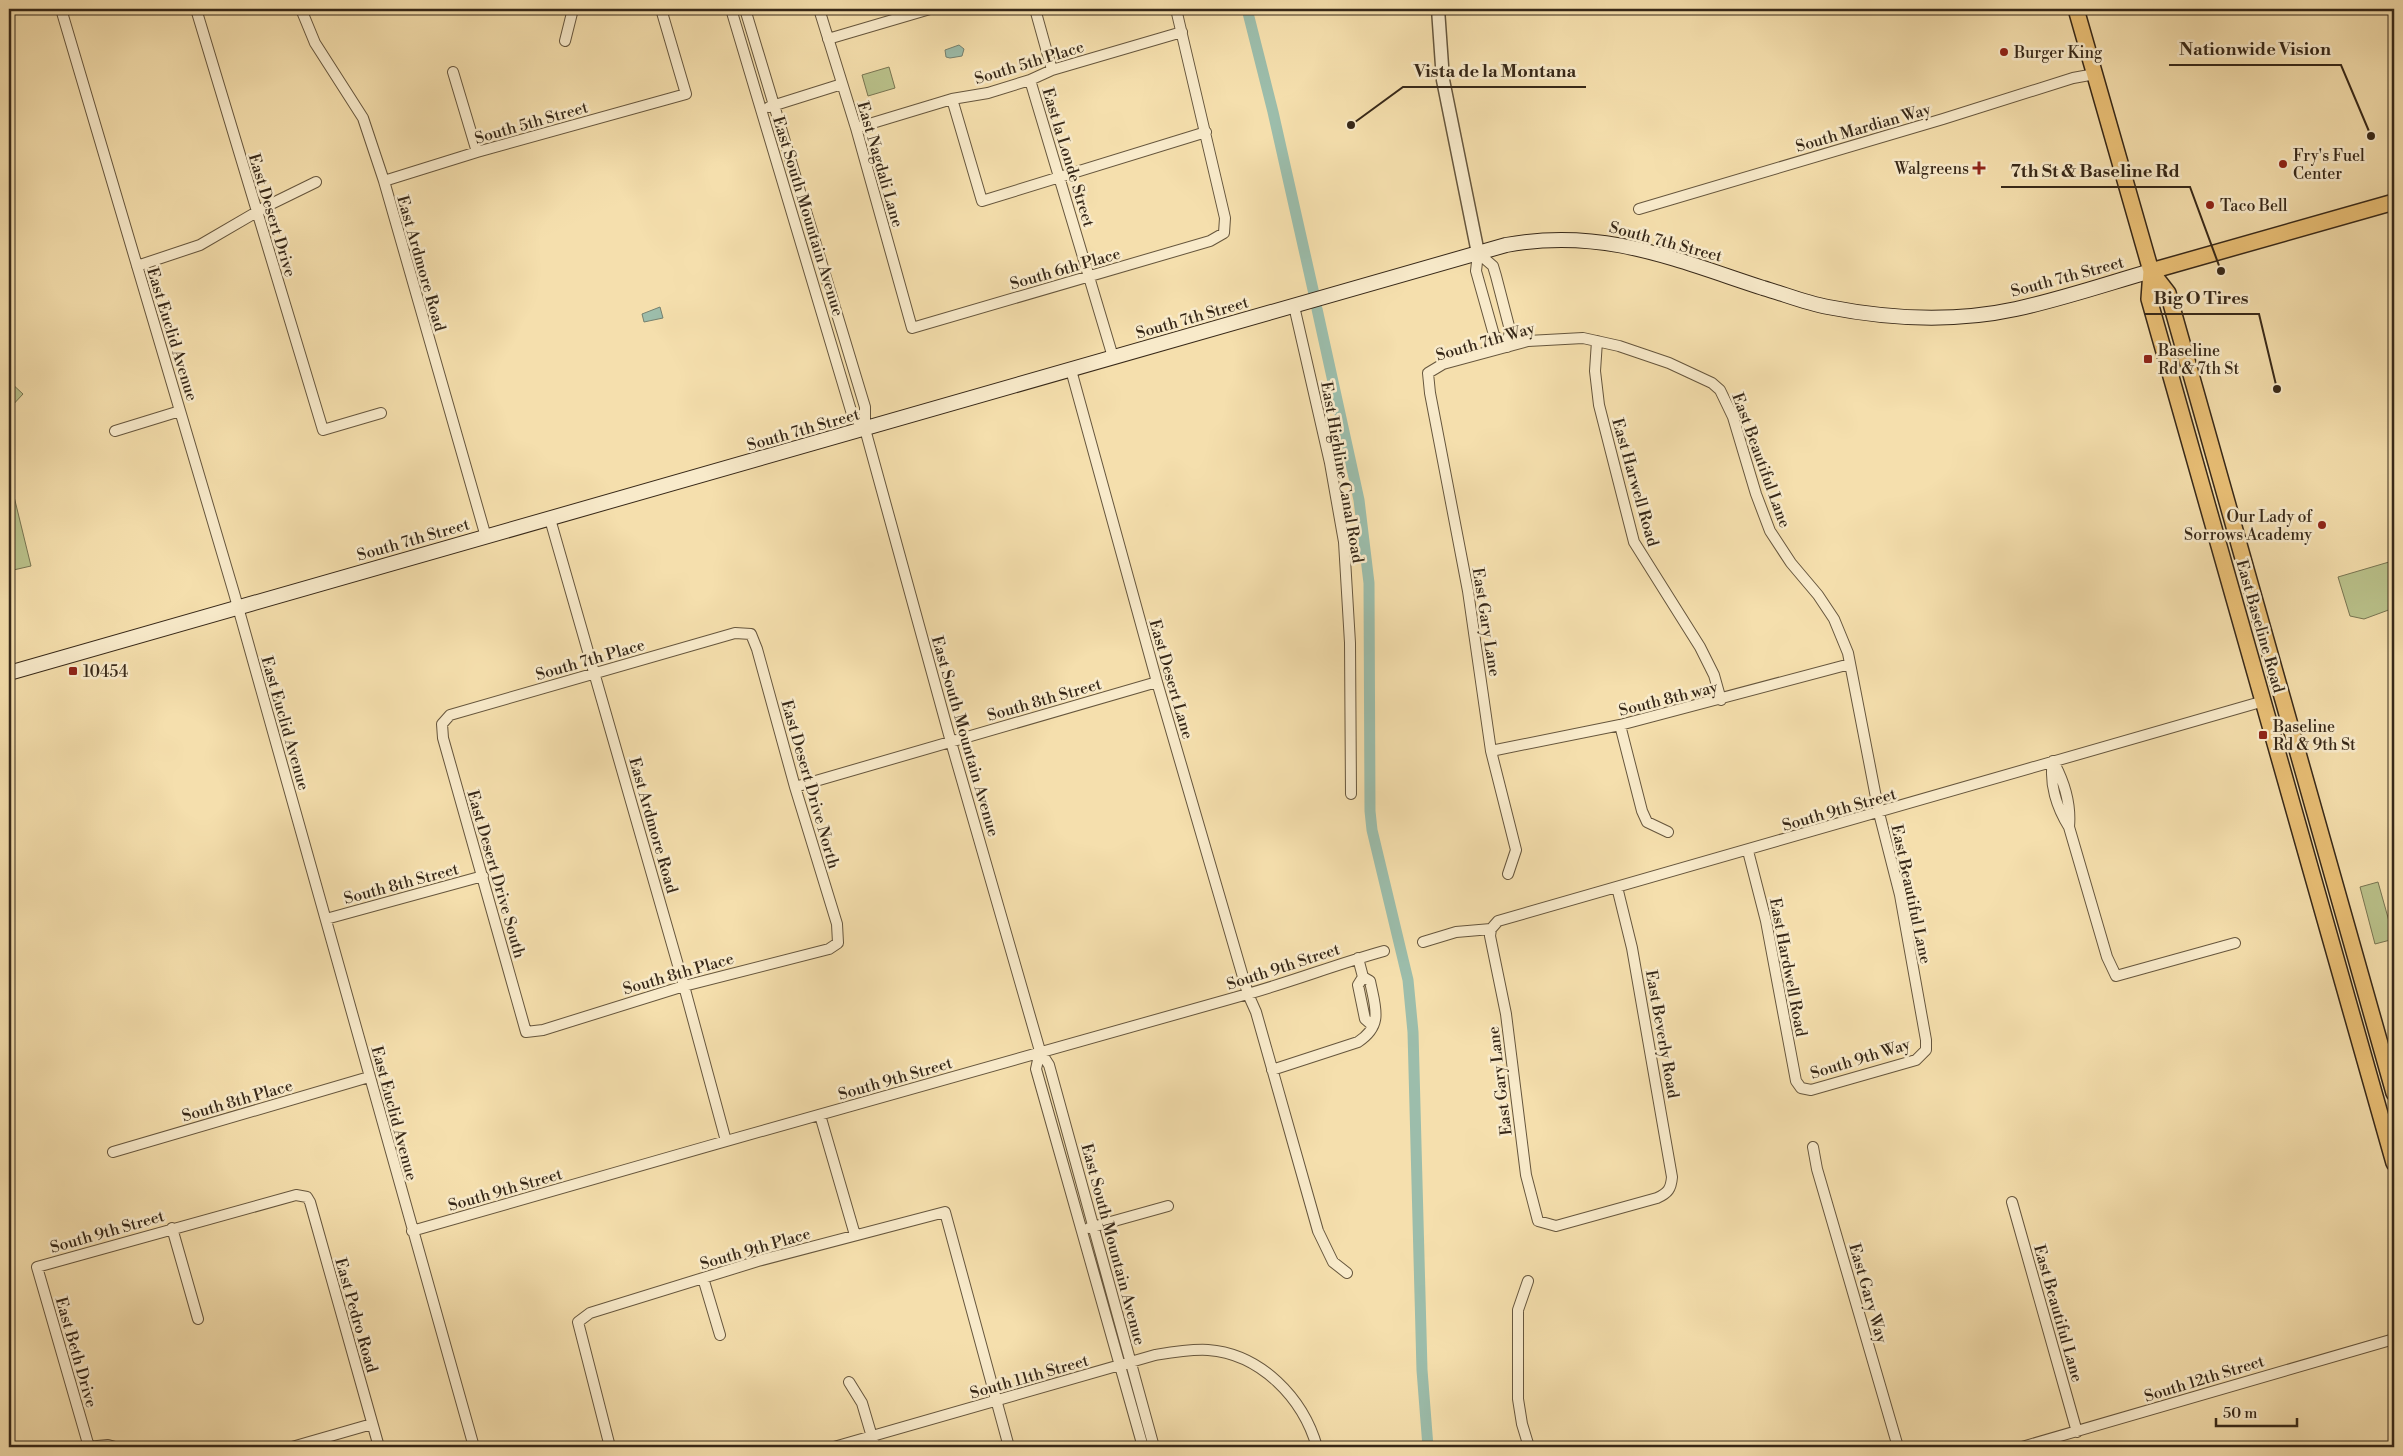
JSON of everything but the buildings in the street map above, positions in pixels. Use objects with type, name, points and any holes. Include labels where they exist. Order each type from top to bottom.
[{"type":"main road","name":"East Baseline Road","points":[[2076,9],[2151,271],[2150,299],[2394,1163]]},
{"type":"main road","name":"South 7th Street","points":[[9,673],[1506,245],[1549,239],[1604,242],[1674,259],[1826,307],[1857,312],[1920,317],[1958,316],[2015,309],[2394,202]]},
{"type":"main road","name":"East Baseline Road","points":[[2151,271],[2168,292],[2394,1093]]},
{"type":"main road","points":[[2206,496],[2224,491]]},
{"type":"main road","points":[[2264,701],[2282,696]]},
{"type":"main road","points":[[2339,966],[2357,960]]},
{"type":"street","name":"East Euclid Avenue","points":[[61,9],[238,607],[474,1447]]},
{"type":"street","name":"East Desert Drive","points":[[196,9],[323,430],[382,413]]},
{"type":"street","name":"East Ardmore Road","points":[[301,9],[315,43],[363,118],[384,181],[486,537]]},
{"type":"street","points":[[565,42],[573,9]]},
{"type":"street","name":"South 5th Street","points":[[384,181],[477,152],[686,94],[661,9]]},
{"type":"street","name":"East South Mountain Avenue","points":[[731,9],[852,414],[865,429]]},
{"type":"street","name":"East South Mountain Avenue","points":[[745,9],[865,408],[865,429],[951,742],[1040,1051],[1049,1065],[1094,1226],[1143,1447]]},
{"type":"street","name":"East Nagdali Lane","points":[[819,9],[856,128],[912,328]]},
{"type":"street","points":[[828,39],[928,9]]},
{"type":"street","name":"East la Londe Street","points":[[1035,9],[1052,70]]},
{"type":"street","points":[[952,99],[982,201],[1206,132],[1176,9]]},
{"type":"street","points":[[1438,9],[1443,80],[1478,254],[1476,271],[1494,335],[1507,347]]},
{"type":"street","name":"South 5th Place","points":[[856,128],[952,99],[988,93],[1030,80],[1052,70],[1182,32]]},
{"type":"street","points":[[453,72],[477,152]]},
{"type":"street","name":"South Mardian Way","points":[[1639,209],[1943,119],[2073,78],[2095,74]]},
{"type":"street","name":"East la Londe Street","points":[[1030,80],[1113,358]]},
{"type":"street","points":[[761,109],[842,84]]},
{"type":"street","name":"South 6th Place","points":[[912,328],[1210,241],[1224,233],[1225,218],[1206,132]]},
{"type":"street","points":[[137,266],[200,245],[257,212],[316,182]]},
{"type":"street","points":[[1478,254],[1493,266],[1510,330],[1507,347]]},
{"type":"street","name":"East Highline Canal Road","points":[[1294,306],[1328,454],[1344,542],[1350,643],[1351,794]]},
{"type":"street","points":[[1488,314],[1505,309]]},
{"type":"street","name":"South 7th Way","points":[[1428,374],[1443,364],[1507,347],[1548,339],[1583,338],[1619,346],[1669,363],[1712,383],[1720,390]]},
{"type":"street","name":"East Harwell Road","points":[[1598,341],[1595,371],[1599,405],[1634,542],[1700,647],[1714,675],[1722,700]]},
{"type":"street","name":"East Desert Lane","points":[[1071,370],[1157,682],[1248,994],[1256,1012],[1318,1231],[1333,1262],[1347,1273]]},
{"type":"street","name":"East Gary Lane","points":[[1428,374],[1468,591],[1490,751],[1516,850],[1508,874]]},
{"type":"street","name":"East Beautiful Lane","points":[[1720,390],[1733,418],[1756,494],[1770,531],[1790,563],[1818,595],[1834,619],[1850,664],[1879,813],[1900,895],[1926,1040],[1926,1050]]},
{"type":"street","points":[[114,431],[180,411]]},
{"type":"street","name":"East Ardmore Road","points":[[550,519],[684,986],[726,1141]]},
{"type":"street","name":"South 7th Place","points":[[442,724],[450,715],[595,672],[735,633],[751,634]]},
{"type":"street","name":"East Desert Drive North","points":[[751,634],[837,924],[838,943]]},
{"type":"street","name":"South 8th way","points":[[1490,751],[1620,725],[1722,700],[1850,664]]},
{"type":"street","name":"South 8th Street","points":[[796,787],[1157,682]]},
{"type":"street","name":"South 9th Street","points":[[1423,942],[1456,932],[1491,929],[1498,921],[1748,851],[2264,701]]},
{"type":"street","name":"East Desert Drive South","points":[[442,724],[443,738],[484,876],[526,1032]]},
{"type":"street","points":[[1620,725],[1642,811],[1647,822],[1668,832]]},
{"type":"street","points":[[2053,761],[2050,776],[2062,815],[2069,827],[2107,957],[2116,976],[2235,943]]},
{"type":"street","name":"East Hardwell Road","points":[[1748,851],[1766,921],[1792,1068],[1796,1081],[1802,1088]]},
{"type":"street","name":"South 8th Street","points":[[326,919],[484,876]]},
{"type":"street","name":"East Beverly Road","points":[[1546,1224],[1556,1226],[1657,1198],[1666,1194],[1671,1187],[1670,1168],[1641,995],[1617,887]]},
{"type":"street","name":"East Gary Lane","points":[[1491,929],[1491,942],[1506,1014],[1526,1175],[1538,1221],[1546,1224]]},
{"type":"street","name":"South 8th Place","points":[[526,1032],[543,1030],[684,986],[829,949],[838,943]]},
{"type":"street","name":"South 9th Street","points":[[412,1231],[1040,1051],[1248,994],[1384,951]]},
{"type":"street","points":[[1272,1070],[1358,1042],[1367,1036],[1377,1015],[1370,982],[1363,977],[1358,958]]},
{"type":"street","points":[[1363,977],[1358,985],[1365,1019],[1373,1026]]},
{"type":"street","points":[[1362,1002],[1374,999]]},
{"type":"street","name":"South 9th Way","points":[[1802,1088],[1810,1090],[1916,1060],[1926,1050]]},
{"type":"street","name":"East South Mountain Avenue","points":[[1040,1051],[1036,1069],[1082,1230],[1154,1447]]},
{"type":"street","name":"South 8th Place","points":[[113,1152],[370,1077]]},
{"type":"street","points":[[820,1115],[855,1235]]},
{"type":"street","name":"East Gary Way","points":[[1813,1147],[1898,1447]]},
{"type":"street","name":"South 9th Street","points":[[37,1266],[172,1228],[301,1195]]},
{"type":"street","name":"East Pedro Road","points":[[301,1195],[310,1202],[379,1447]]},
{"type":"street","name":"East Beautiful Lane","points":[[2012,1202],[2077,1432]]},
{"type":"street","points":[[1082,1230],[1168,1206]]},
{"type":"street","name":"South 9th Place","points":[[610,1447],[578,1322],[590,1313],[703,1278],[945,1212],[996,1401]]},
{"type":"street","points":[[172,1228],[198,1319]]},
{"type":"street","name":"East Beth Drive","points":[[37,1266],[88,1447]]},
{"type":"street","points":[[703,1278],[720,1335]]},
{"type":"street","points":[[1528,1281],[1518,1310],[1518,1399],[1522,1424],[1529,1447]]},
{"type":"street","name":"South 12th Street","points":[[2022,1447],[2394,1338]]},
{"type":"street","name":"South 11th Street","points":[[834,1447],[1126,1364],[1182,1350],[1210,1350],[1234,1355],[1256,1366],[1276,1380],[1298,1404],[1313,1434],[1316,1447]]},
{"type":"street","points":[[848,1382],[862,1403],[875,1447]]},
{"type":"street","points":[[996,1401],[1009,1447]]},
{"type":"street","points":[[292,1447],[372,1424]]},
{"type":"street","points":[[88,1447],[108,1445],[114,1447]]},
{"type":"green space","points":[[889,67],[895,88],[868,96],[862,75]]},
{"type":"green space","points":[[9,381],[23,394],[9,409]]},
{"type":"green space","points":[[9,476],[31,566],[9,571]]},
{"type":"green space","points":[[2389,562],[2394,578],[2394,608],[2364,619],[2350,616],[2338,577]]},
{"type":"green space","points":[[2378,882],[2394,939],[2375,944],[2360,887]]},
{"type":"shaded area","points":[[959,45],[964,49],[962,56],[946,57],[945,50]]},
{"type":"shaded area","points":[[660,307],[663,318],[644,322],[642,314]]},
{"type":"waterway","points":[[1247,9],[1273,112],[1314,294]]},
{"type":"waterway","points":[[1317,309],[1359,500],[1369,583],[1370,811],[1372,830],[1408,980],[1413,1032],[1422,1370],[1428,1447]]},
{"type":"place","name":"Burger King","points":[[2004,52]]},
{"type":"place","name":"Vista de la Montana","points":[[1351,125]]},
{"type":"place","name":"Nationwide Vision","points":[[2371,136]]},
{"type":"place","name":"Fry's Fuel Center","points":[[2283,164]]},
{"type":"place","name":"Walgreens","points":[[1979,168]]},
{"type":"place","name":"Taco Bell","points":[[2210,205]]},
{"type":"place","name":"7th St & Baseline Rd","points":[[2221,271]]},
{"type":"place","name":"Baseline Rd & 7th St","points":[[2148,359]]},
{"type":"place","name":"Big O Tires","points":[[2277,389]]},
{"type":"place","name":"Our Lady of Sorrows Academy","points":[[2322,525]]},
{"type":"place","name":"10454","points":[[73,671]]},
{"type":"place","name":"Baseline Rd & 9th St","points":[[2263,735]]}]
